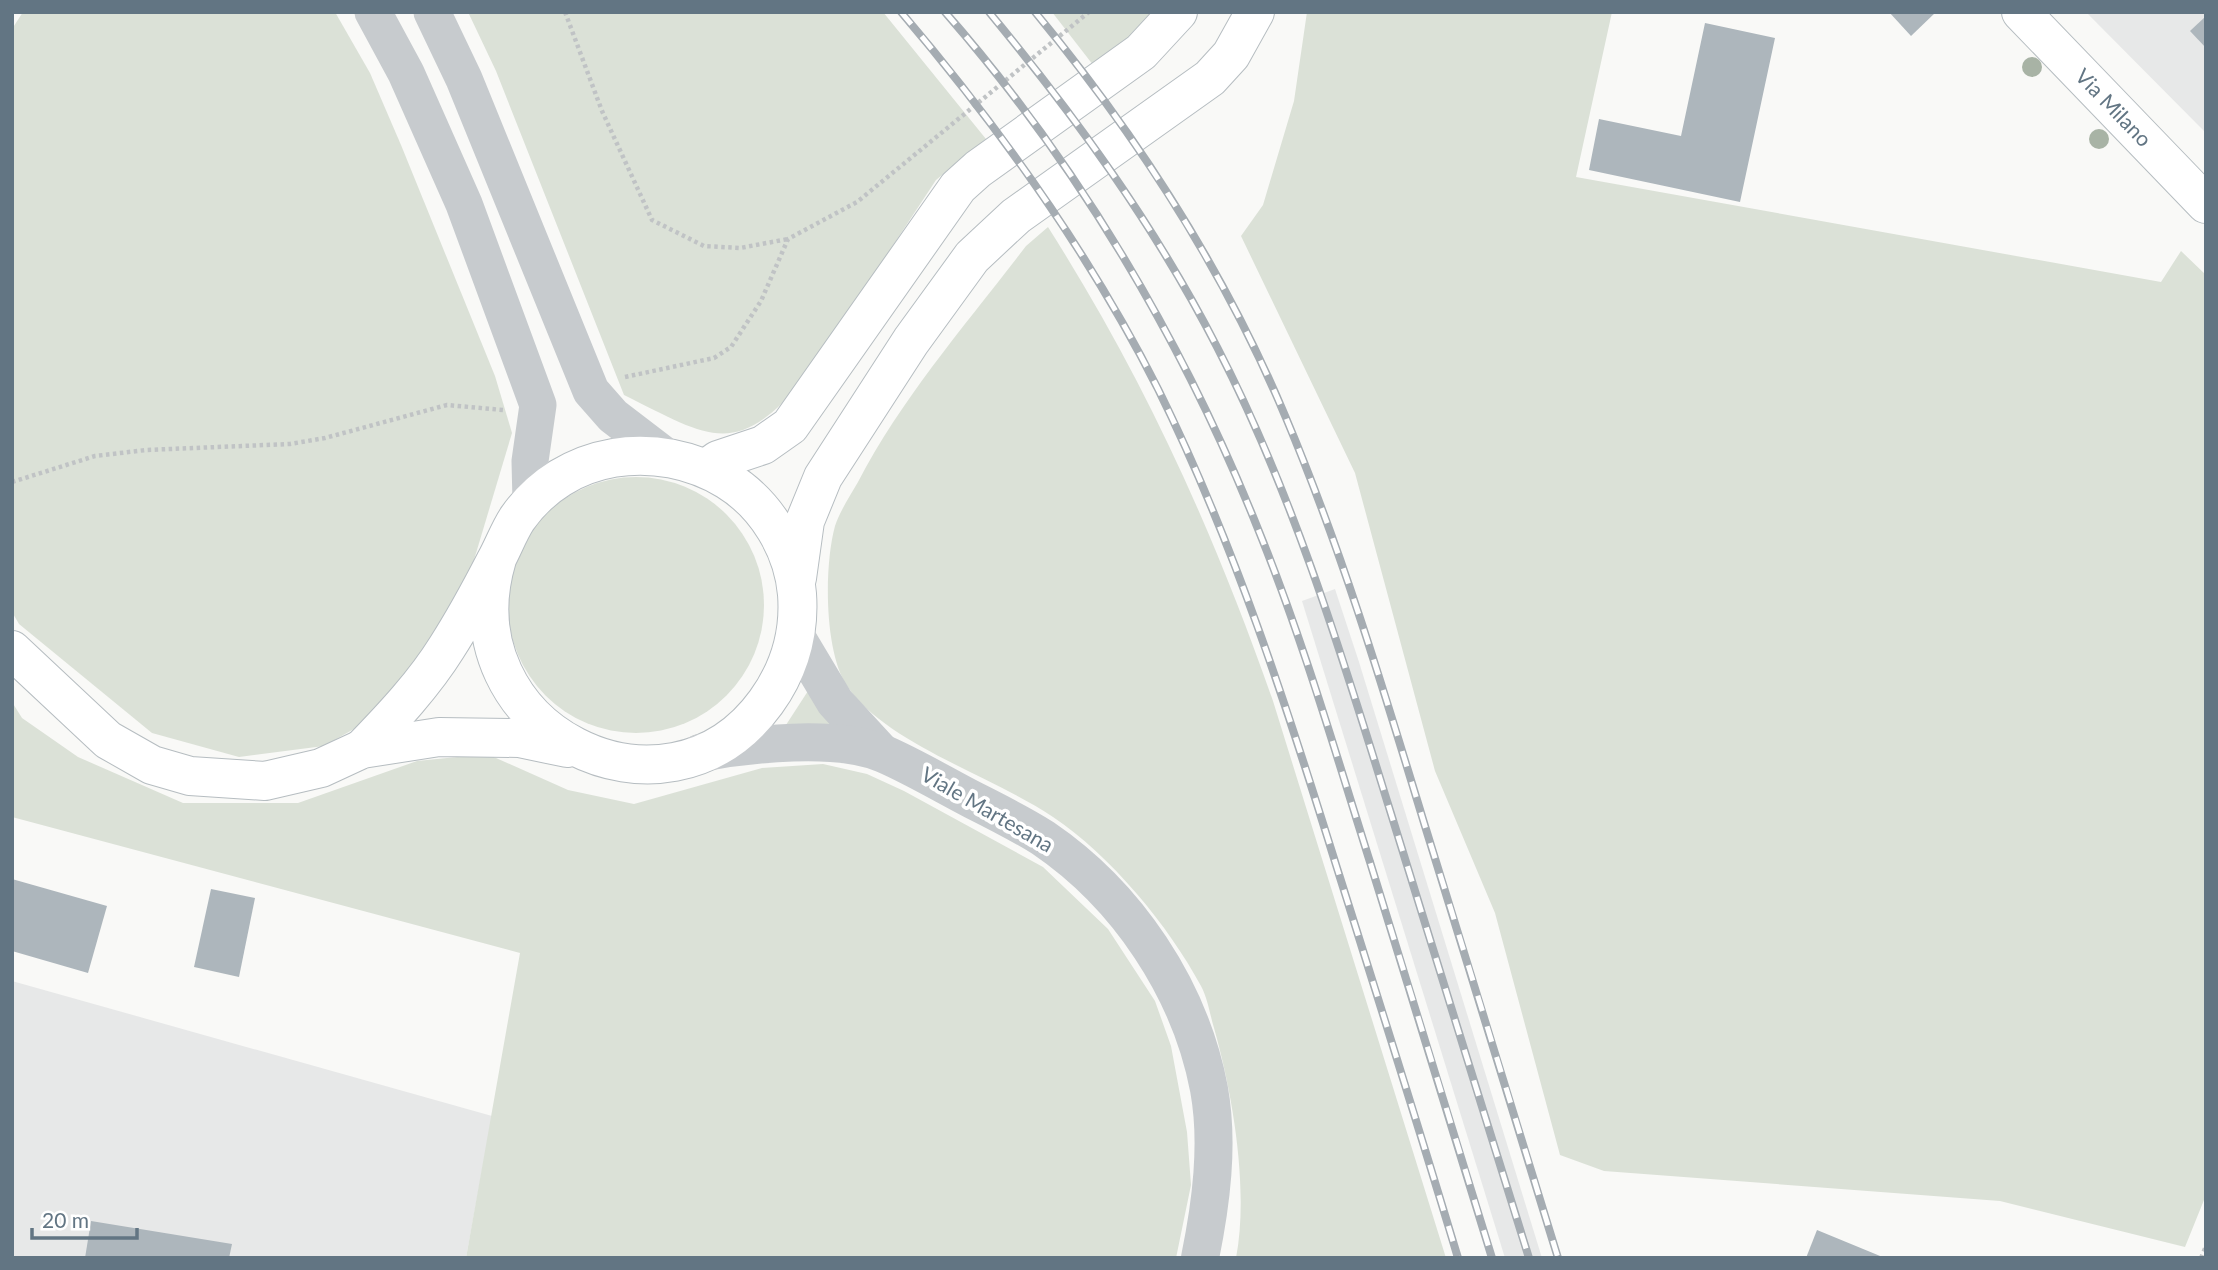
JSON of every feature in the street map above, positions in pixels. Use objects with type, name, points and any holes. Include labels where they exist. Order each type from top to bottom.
[{"type":"main road","points":[[707,468],[718,460],[763,445],[790,426],[810,402],[932,221],[958,187],[978,169],[1141,52],[1178,12]]},
{"type":"main road","points":[[12,650],[103,736],[152,765],[179,774],[226,780],[265,781],[312,771],[362,749],[428,738],[465,736],[519,738],[583,751],[614,761],[645,764],[698,754],[733,735],[762,707],[783,673],[795,635],[799,544],[805,521],[823,477],[959,272],[988,240],[1016,216],[1210,78],[1231,55],[1255,12]]},
{"type":"main road","name":"Via Milano","points":[[2021,12],[2206,204]]},
{"type":"main road","points":[[362,749],[434,666],[497,559],[508,533],[531,502],[568,473],[601,460],[633,454],[664,455],[707,468],[736,485],[766,514],[783,544],[796,590]]},
{"type":"main road","points":[[497,559],[489,593],[488,616],[502,672],[513,693],[535,719],[553,734],[583,751]]},
{"type":"street","points":[[373,12],[406,73],[464,204],[538,405],[530,461],[531,502]]},
{"type":"street","points":[[432,12],[461,70],[592,391],[613,416],[664,455]]},
{"type":"street","name":"Viale Martesana","points":[[795,635],[835,702],[881,752]]},
{"type":"street","name":"Viale Martesana","points":[[698,754],[754,743],[846,746],[881,752],[1043,839],[1111,897],[1134,924],[1166,972],[1191,1027],[1209,1090],[1213,1151],[1208,1219],[1200,1258]]},
{"type":"path","points":[[565,12],[602,111],[652,220],[704,246],[740,248],[788,239],[857,201],[1089,12]]},
{"type":"path","points":[[631,375],[714,358],[732,347],[761,301],[788,239]]},
{"type":"path","points":[[12,482],[95,456],[146,450],[290,444],[325,438],[447,405],[492,408]]},
{"type":"path","points":[[2201,1258],[2206,1246]]},
{"type":"shaded area","points":[[23,12],[335,12],[370,73],[401,145],[495,376],[512,433],[468,580],[382,713],[324,746],[239,757],[152,733],[19,624],[12,612],[12,29]]},
{"type":"shaded area","points":[[468,12],[883,12],[986,139],[936,180],[807,376],[782,403],[761,421],[741,431],[722,434],[701,430],[624,395],[496,71]]},
{"type":"shaded area","points":[[1052,12],[1155,12],[1097,70]]},
{"type":"shaded area","points":[[1307,12],[1612,12],[1576,177],[2161,282],[2181,251],[2206,275],[2206,1195],[2185,1247],[2000,1201],[1604,1171],[1560,1155],[1495,913],[1435,771],[1355,473],[1241,236],[1263,205],[1294,101]]},
{"type":"shaded area","points":[[2086,12],[2206,12],[2206,133]]},
{"type":"shaded area","points":[[1048,227],[1083,284],[1146,399],[1201,516],[1250,638],[1273,701],[1446,1258],[1236,1258],[1241,1203],[1233,1112],[1205,996],[1188,963],[1155,916],[1096,851],[1029,802],[943,758],[887,725],[865,707],[847,686],[839,671],[830,631],[828,585],[831,543],[840,515],[875,451],[915,390],[1026,246]]},
{"type":"shaded area","points":[[636,477],[673,483],[696,492],[717,506],[735,524],[754,556],[764,605],[758,642],[749,665],[735,686],[717,704],[685,723],[636,733],[599,727],[576,718],[555,704],[537,686],[518,654],[508,605],[514,568],[523,545],[537,524],[555,506],[587,487]]},
{"type":"shaded area","points":[[1335,589],[1542,1258],[1505,1258],[1302,601]]},
{"type":"shaded area","points":[[808,691],[840,732],[784,728]]},
{"type":"shaded area","points":[[12,702],[22,718],[78,757],[183,803],[298,803],[417,761],[487,754],[568,790],[634,804],[762,768],[823,764],[867,774],[904,791],[1043,867],[1108,929],[1155,1001],[1171,1046],[1187,1132],[1191,1185],[1176,1258],[466,1258],[520,953],[12,817]]},
{"type":"shaded area","points":[[12,981],[492,1116],[466,1258],[12,1258]]},
{"type":"building","points":[[1889,12],[1936,12],[1911,36]]},
{"type":"building","points":[[2206,16],[2206,48],[2190,31]]},
{"type":"building","points":[[1705,23],[1775,38],[1740,202],[1589,170],[1599,119],[1681,136]]},
{"type":"building","points":[[12,879],[107,906],[88,973],[12,951]]},
{"type":"building","points":[[211,889],[255,898],[239,977],[194,967]]},
{"type":"building","points":[[91,1221],[232,1244],[229,1258],[85,1258]]},
{"type":"building","points":[[1817,1230],[1885,1258],[1806,1258]]},
{"type":"railway","points":[[901,12],[973,100],[1073,241],[1131,339],[1185,447],[1235,565],[1278,685],[1458,1258]]},
{"type":"railway","points":[[945,12],[994,70],[1083,193],[1161,323],[1228,459],[1274,570],[1317,694],[1492,1258]]},
{"type":"railway","points":[[989,12],[1083,132],[1141,216],[1217,347],[1269,458],[1313,572],[1352,688],[1529,1258]]},
{"type":"railway","points":[[1035,12],[1108,106],[1176,206],[1235,310],[1286,418],[1361,620],[1558,1258]]}]
